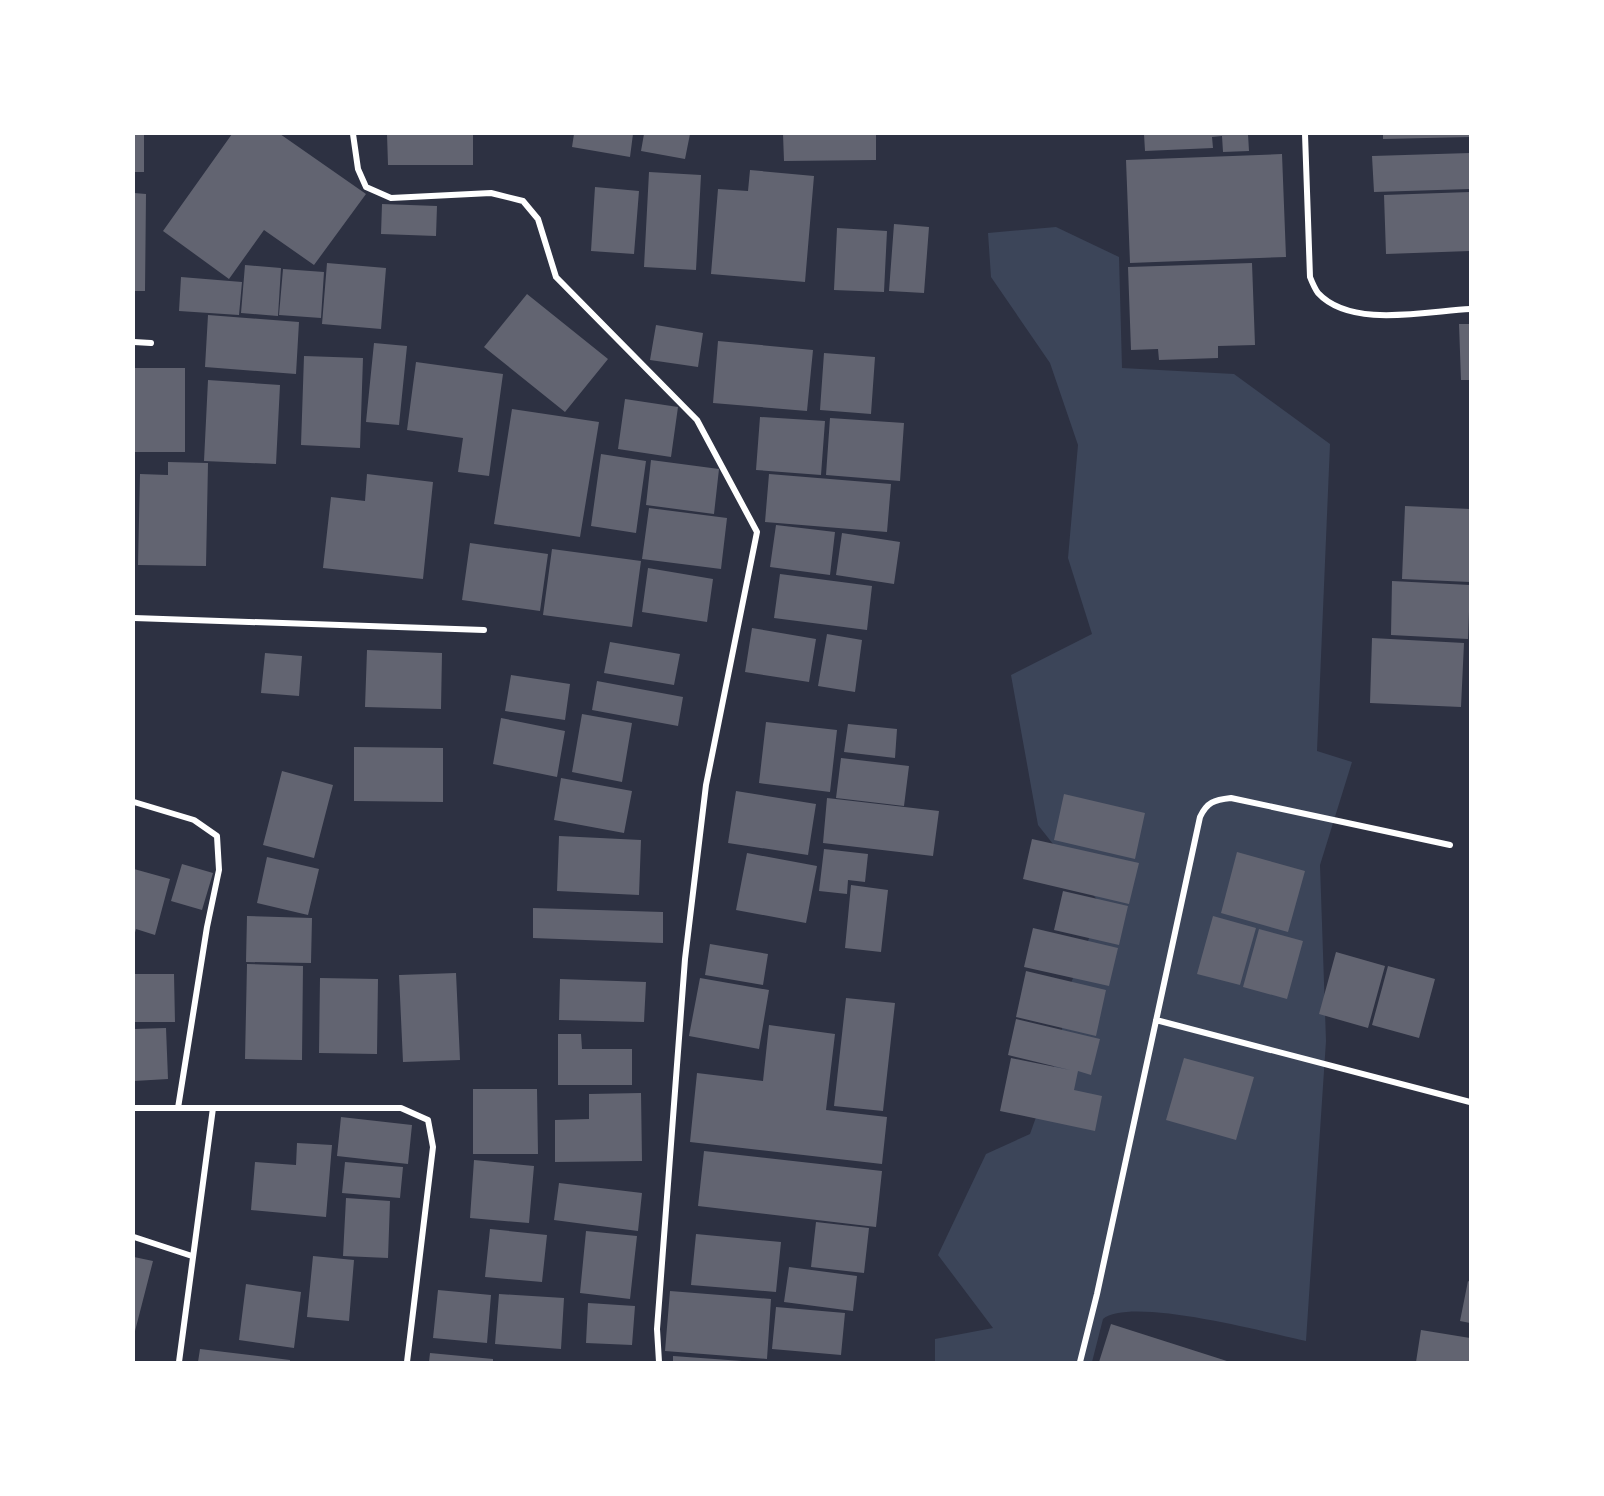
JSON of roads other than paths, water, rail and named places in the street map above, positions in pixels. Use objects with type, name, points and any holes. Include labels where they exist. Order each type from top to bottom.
[{"type":"street","points":[[353,134],[358,169],[366,187],[391,198],[491,193],[523,201],[538,219],[556,277],[697,420],[757,532],[706,785],[685,959],[657,1329],[659,1362]]},
{"type":"street","points":[[1305,134],[1310,277],[1318,293],[1338,308],[1368,316],[1470,309]]},
{"type":"street","points":[[134,342],[151,343]]},
{"type":"street","points":[[134,618],[484,630]]},
{"type":"street","points":[[1080,1362],[1100,1282],[1200,817],[1205,806],[1214,800],[1231,798],[1450,845]]},
{"type":"street","points":[[134,802],[194,820],[217,836],[219,870],[207,927],[178,1108]]},
{"type":"street","points":[[1156,1020],[1470,1102]]},
{"type":"street","points":[[134,1108],[401,1108],[428,1120],[433,1147],[407,1362]]},
{"type":"street","points":[[179,1362],[213,1108]]},
{"type":"street","points":[[134,1237],[192,1256]]}]
